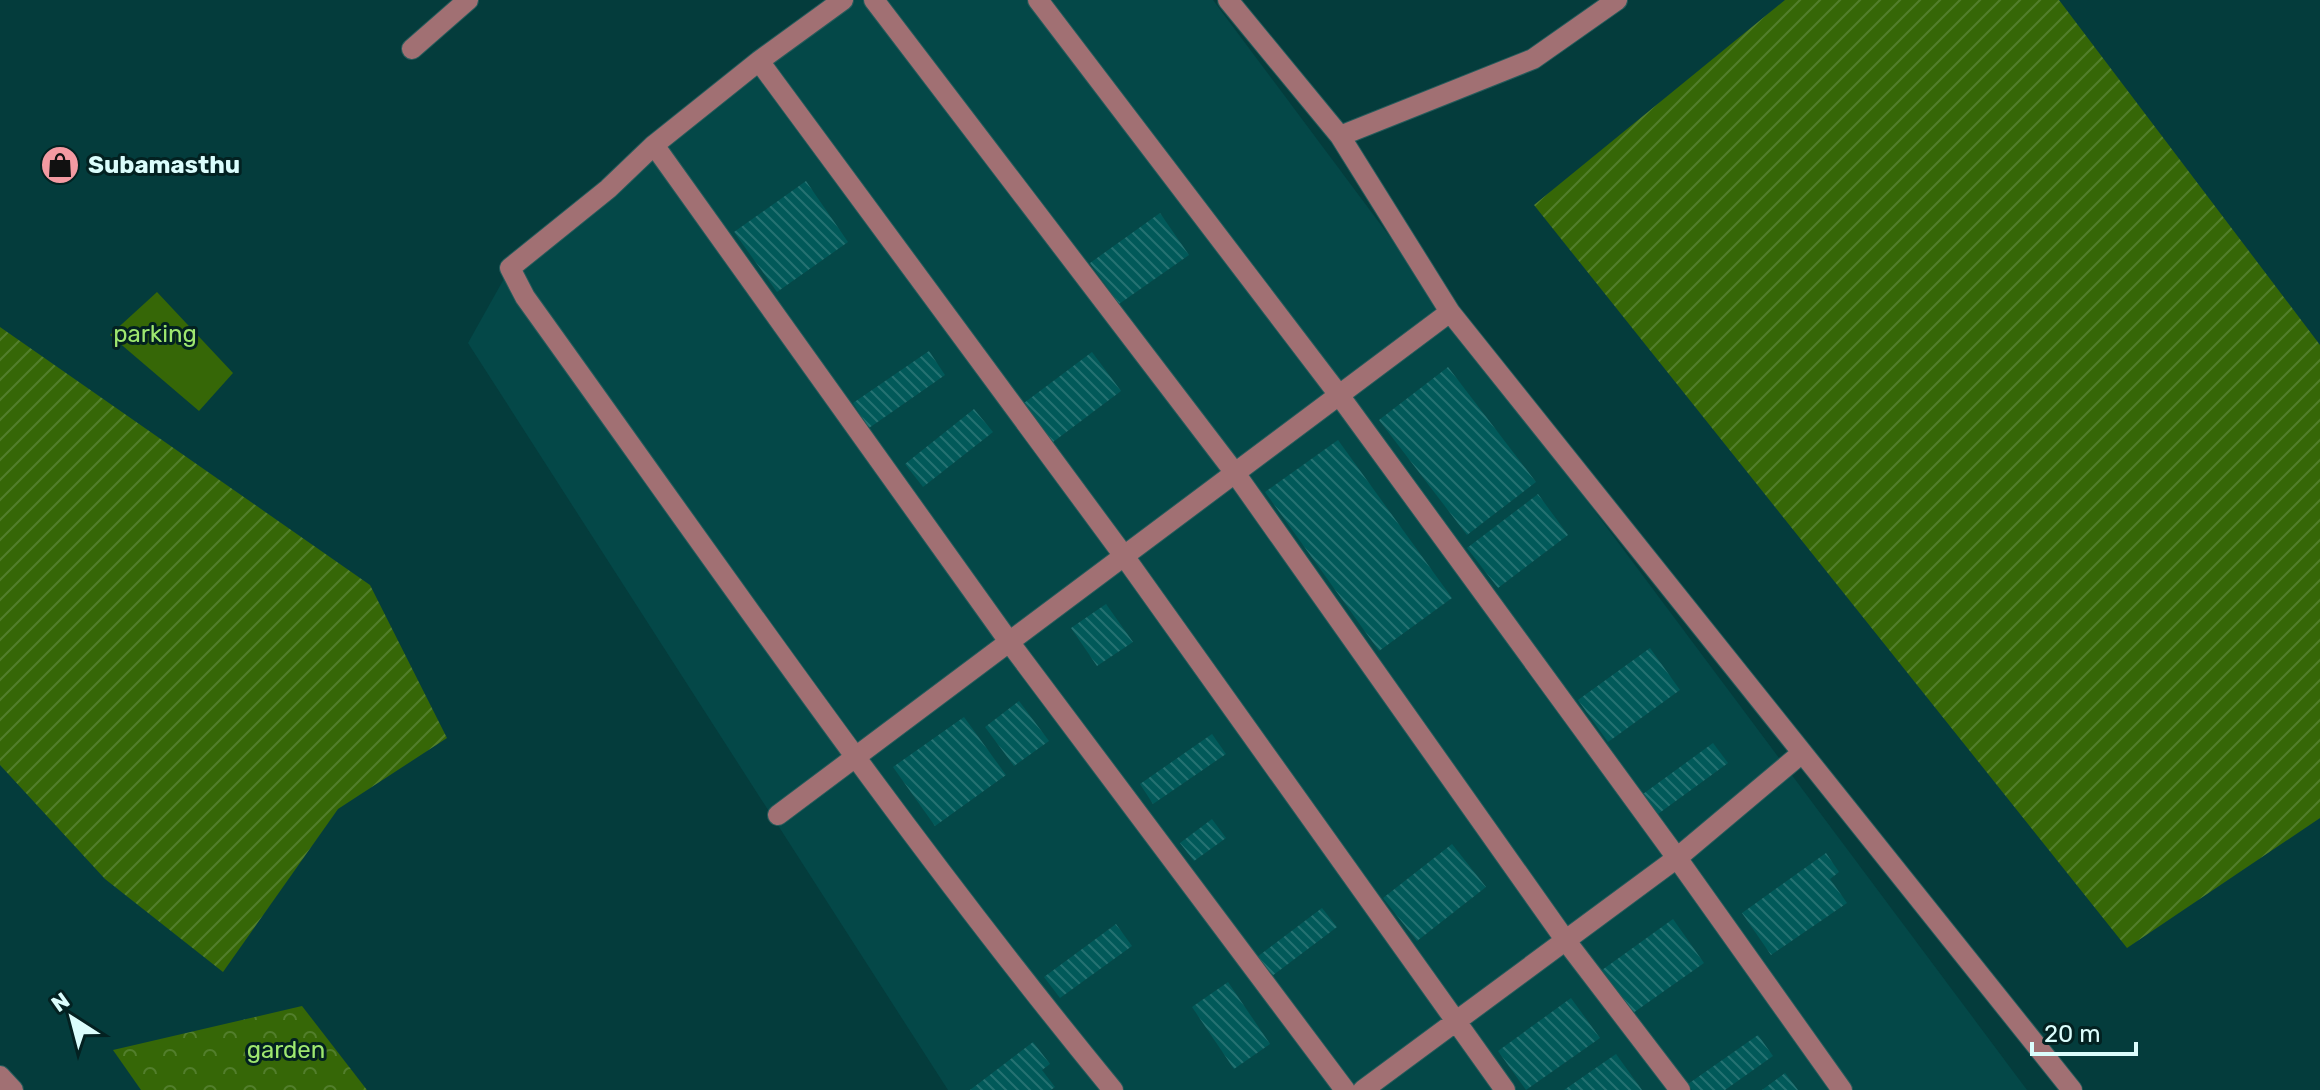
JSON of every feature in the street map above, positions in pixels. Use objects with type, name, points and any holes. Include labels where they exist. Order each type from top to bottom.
[{"type":"street","points":[[412,49],[468,0]]},
{"type":"street","points":[[843,0],[759,61],[654,145],[608,189],[510,268],[525,297],[856,757],[1016,972],[1113,1090]]},
{"type":"street","points":[[874,0],[1235,473],[1566,941],[1680,1090]]},
{"type":"street","points":[[1038,0],[1339,395],[1842,1090]]},
{"type":"street","points":[[1228,0],[1340,136],[1450,312],[2072,1090]]},
{"type":"street","points":[[1340,136],[1533,59],[1617,0]]},
{"type":"street","points":[[759,61],[1124,556],[1505,1090]]},
{"type":"street","points":[[654,145],[1010,643],[1345,1090]]},
{"type":"street","points":[[778,815],[1450,312]]},
{"type":"street","points":[[1363,1090],[1677,858],[1802,753]]},
{"type":"street","points":[[0,1076],[13,1090]]},
{"type":"shaded area","points":[[843,0],[1213,0],[2027,1090],[948,1090],[468,343],[510,268]]},
{"type":"green space","points":[[1785,0],[2059,0],[2320,345],[2320,818],[2127,948],[1534,205]]},
{"type":"green space","name":"parking","points":[[157,292],[233,373],[199,411],[110,335]]},
{"type":"green space","points":[[0,327],[370,585],[447,738],[338,809],[223,972],[105,879],[0,765]]},
{"type":"green space","name":"garden","points":[[302,1006],[367,1090],[141,1090],[113,1050]]},
{"type":"building","points":[[806,181],[848,242],[777,292],[734,232]]},
{"type":"building","points":[[1160,213],[1189,255],[1119,304],[1090,263]]},
{"type":"building","points":[[929,351],[945,375],[869,428],[853,403]]},
{"type":"building","points":[[1092,352],[1121,391],[1053,442],[1024,403]]},
{"type":"building","points":[[1448,367],[1536,482],[1467,535],[1379,420]]},
{"type":"building","points":[[974,409],[993,432],[923,487],[905,464]]},
{"type":"building","points":[[1338,440],[1452,598],[1379,651],[1265,492]]},
{"type":"building","points":[[1538,494],[1568,535],[1498,588],[1467,548]]},
{"type":"building","points":[[1106,604],[1133,642],[1097,666],[1071,628]]},
{"type":"building","points":[[1650,648],[1680,690],[1608,742],[1578,700]]},
{"type":"building","points":[[1019,701],[1049,741],[1014,766],[985,727]]},
{"type":"building","points":[[964,717],[1006,775],[935,826],[893,767]]},
{"type":"building","points":[[1212,734],[1226,754],[1153,804],[1140,784]]},
{"type":"building","points":[[1713,743],[1728,763],[1658,814],[1643,794]]},
{"type":"building","points":[[1212,819],[1226,838],[1194,861],[1180,843]]},
{"type":"building","points":[[1452,844],[1486,887],[1417,941],[1383,898]]},
{"type":"building","points":[[1826,853],[1839,872],[1830,879],[1847,903],[1771,955],[1742,913]]},
{"type":"building","points":[[1322,908],[1337,927],[1272,976],[1257,957]]},
{"type":"building","points":[[1673,919],[1704,963],[1633,1013],[1602,970]]},
{"type":"building","points":[[1116,924],[1132,946],[1060,998],[1044,977]]},
{"type":"building","points":[[1228,982],[1270,1044],[1234,1069],[1192,1007]]},
{"type":"building","points":[[1571,998],[1600,1038],[1526,1090],[1498,1051]]},
{"type":"building","points":[[1758,1035],[1773,1056],[1725,1090],[1692,1090],[1688,1084]]},
{"type":"building","points":[[1033,1042],[1050,1064],[1042,1070],[1055,1087],[1051,1090],[970,1090]]},
{"type":"building","points":[[1616,1054],[1642,1090],[1564,1090]]},
{"type":"building","points":[[1785,1073],[1798,1090],[1762,1090]]},
{"type":"place","name":"Subamasthu","points":[[60,165]]}]
